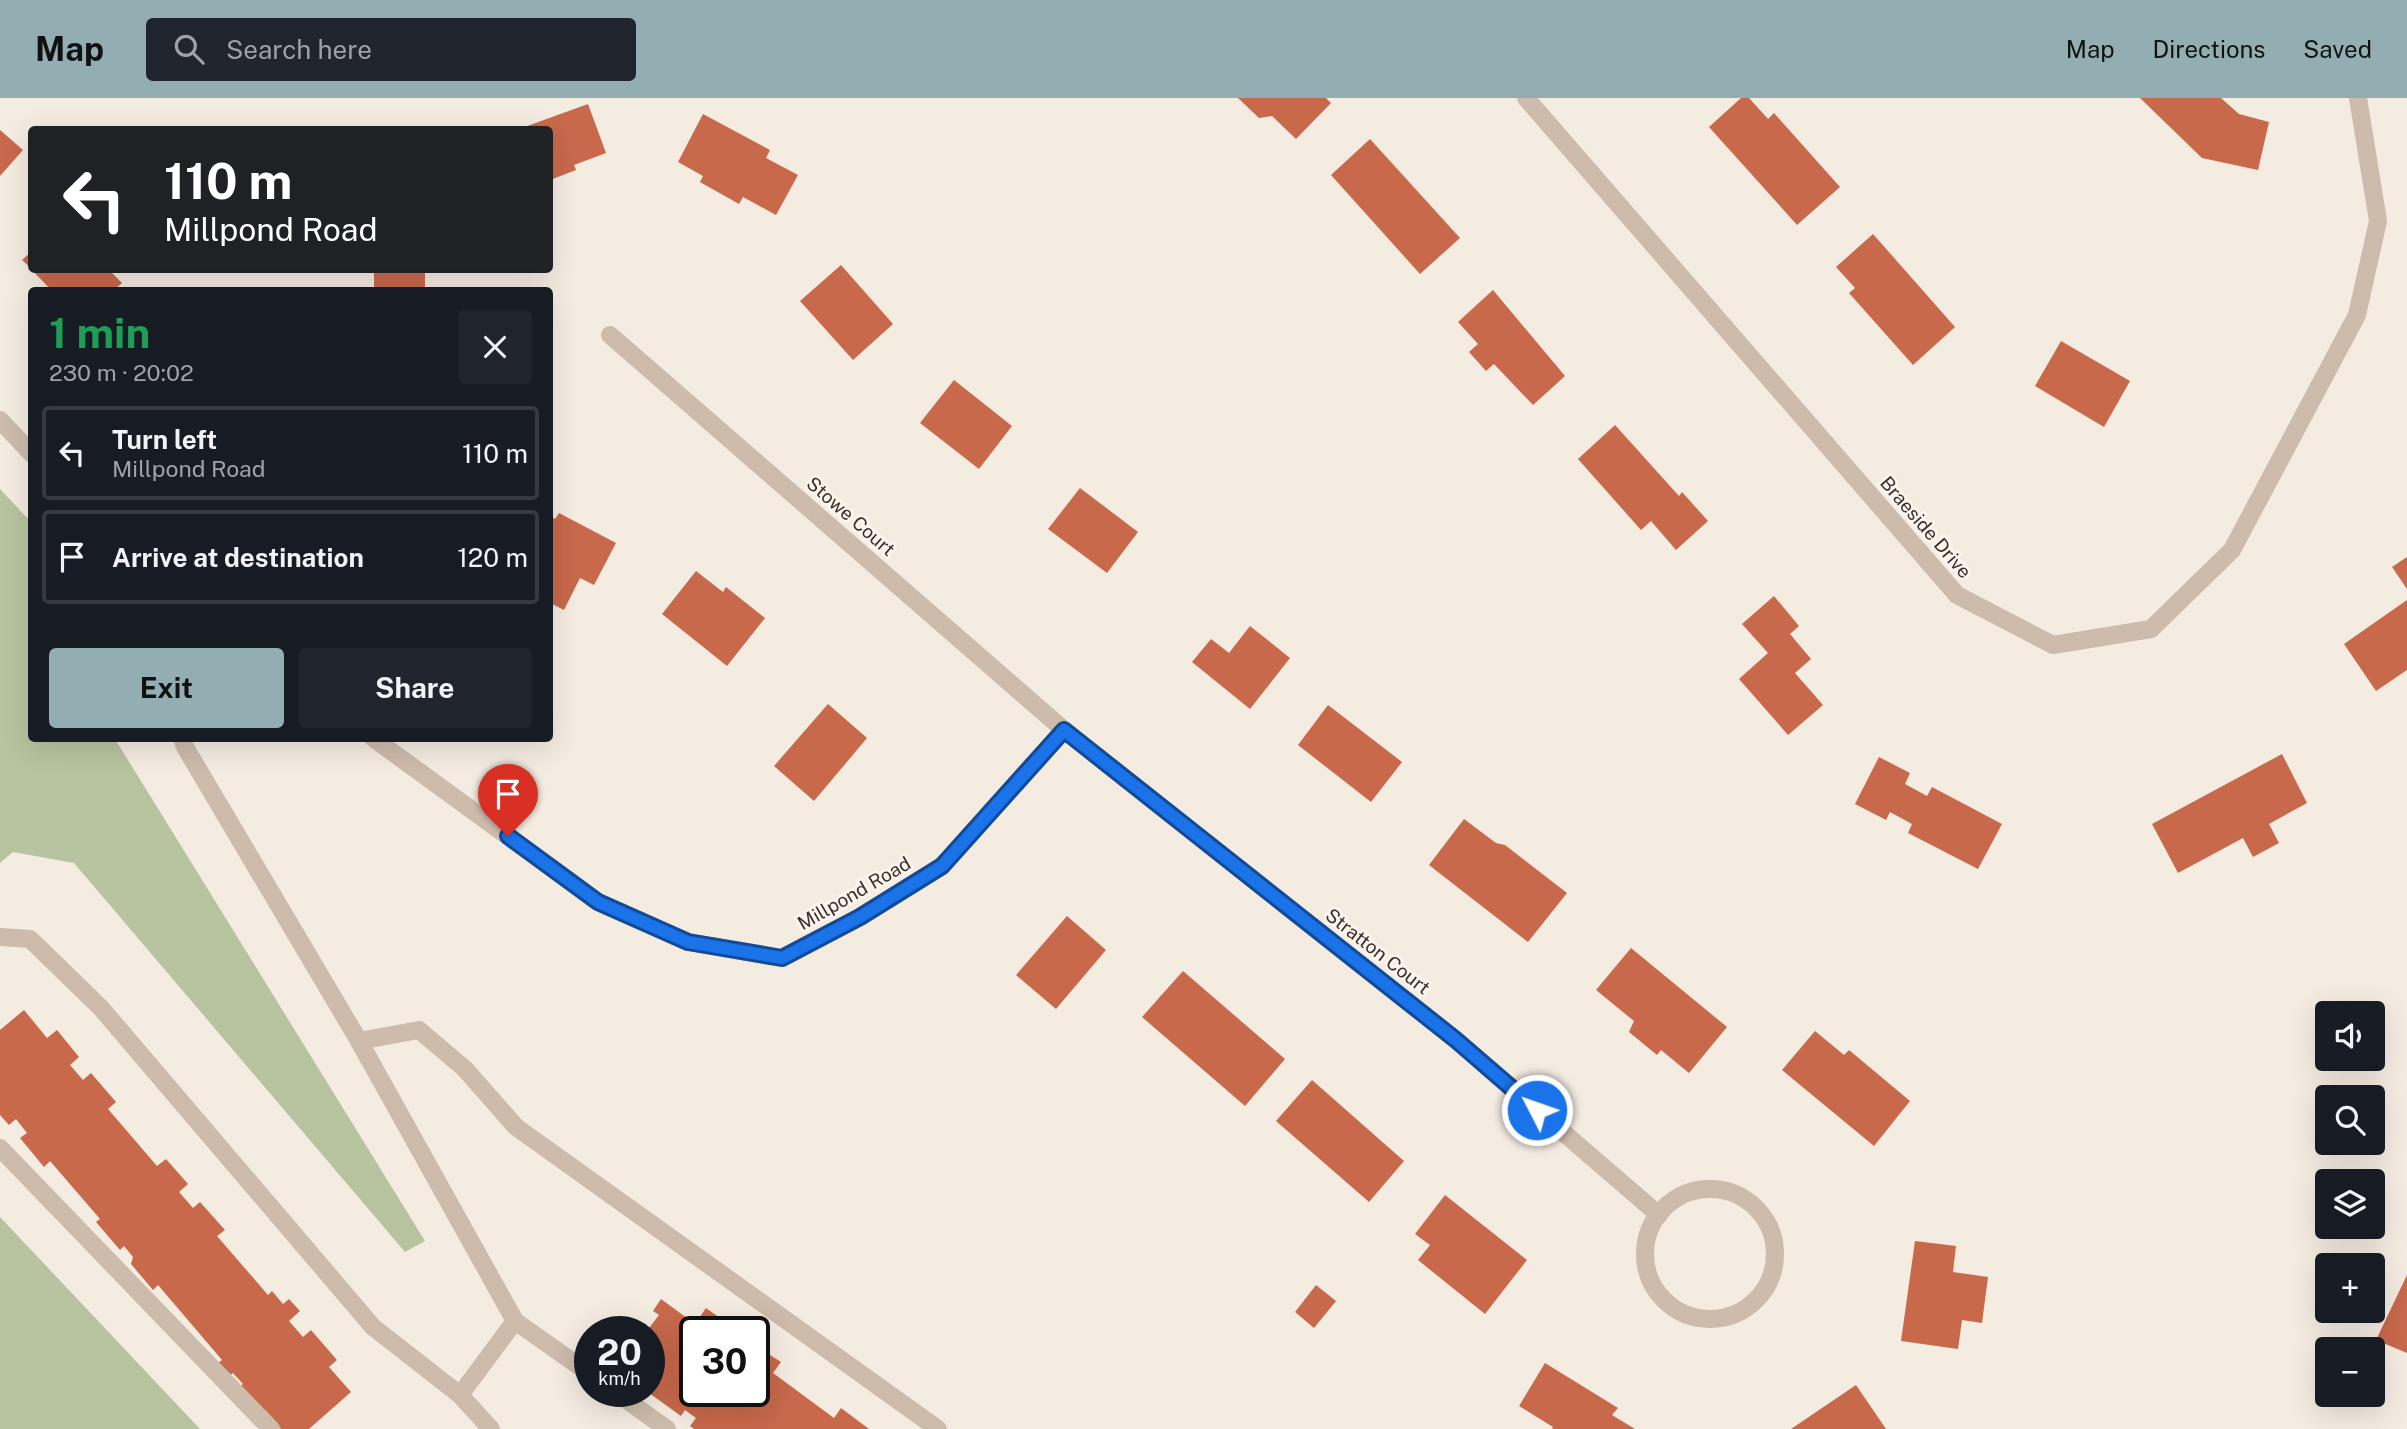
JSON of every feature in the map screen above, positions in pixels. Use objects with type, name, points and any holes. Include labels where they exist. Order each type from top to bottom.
[{"type":"street","name":"Braeside Drive","points":[[1526,98],[1957,595],[2053,645],[2151,629],[2232,550],[2357,314],[2378,221],[2358,98]]},
{"type":"street","name":"Stowe Court","points":[[610,335],[1064,730]]},
{"type":"street","points":[[0,420],[28,450]]},
{"type":"street","name":"Millpond Road","points":[[378,742],[598,902],[688,942],[782,958],[860,917],[942,866],[1064,730]]},
{"type":"street","name":"Stratton Court","points":[[1064,730],[1456,1040],[1659,1215]]},
{"type":"street","points":[[183,742],[359,1041],[514,1321],[574,1363]]},
{"type":"street","points":[[0,937],[30,939],[92,999],[373,1327],[460,1395],[491,1429]]},
{"type":"street","points":[[359,1041],[419,1030],[465,1069],[516,1127],[938,1429]]},
{"type":"street","points":[[0,1148],[271,1429]]},
{"type":"street","points":[[1701,1188],[1722,1189],[1742,1196],[1758,1209],[1773,1236],[1775,1268],[1766,1287],[1753,1303],[1734,1315],[1712,1320],[1690,1316],[1670,1306],[1655,1290],[1646,1269],[1645,1247],[1651,1225],[1659,1215],[1681,1195],[1701,1188]]},
{"type":"street","points":[[460,1395],[514,1321]]},
{"type":"street","points":[[636,1407],[667,1429]]},
{"type":"green space","points":[[0,489],[28,519],[28,742],[117,742],[425,1241],[405,1252],[74,863],[13,852],[0,863]]},
{"type":"green space","points":[[0,1217],[200,1429],[0,1429]]},
{"type":"building","points":[[1238,98],[1326,98],[1331,103],[1296,139],[1272,116],[1259,118]]},
{"type":"building","points":[[1741,98],[1749,98],[1768,119],[1774,113],[1840,187],[1797,225],[1709,127]]},
{"type":"building","points":[[2140,98],[2221,98],[2239,114],[2269,122],[2258,170],[2202,158]]},
{"type":"building","points":[[588,104],[606,153],[574,165],[576,170],[553,179],[553,126],[527,126]]},
{"type":"building","points":[[703,114],[770,150],[766,158],[798,175],[776,215],[743,197],[739,204],[700,182],[703,176],[678,162]]},
{"type":"building","points":[[0,130],[23,150],[0,176]]},
{"type":"building","points":[[1370,139],[1460,238],[1420,274],[1331,175]]},
{"type":"building","points":[[1873,234],[1955,327],[1913,365],[1849,293],[1855,288],[1836,267]]},
{"type":"building","points":[[28,255],[28,265],[22,260]]},
{"type":"building","points":[[841,265],[893,324],[853,360],[800,301]]},
{"type":"building","points":[[35,273],[112,273],[122,283],[117,287],[48,287]]},
{"type":"building","points":[[374,273],[425,273],[425,287],[374,287]]},
{"type":"building","points":[[1493,290],[1565,376],[1533,405],[1494,364],[1486,371],[1469,352],[1478,344],[1458,322]]},
{"type":"building","points":[[2061,341],[2130,381],[2104,427],[2035,386]]},
{"type":"building","points":[[954,380],[1012,426],[979,469],[920,423]]},
{"type":"building","points":[[1615,425],[1679,496],[1682,492],[1708,521],[1676,550],[1651,521],[1641,530],[1578,459]]},
{"type":"building","points":[[1080,488],[1138,532],[1107,573],[1048,529]]},
{"type":"building","points":[[559,513],[616,543],[594,585],[580,578],[564,610],[553,604],[553,518],[555,519]]},
{"type":"building","points":[[2407,557],[2407,589],[2392,567]]},
{"type":"building","points":[[696,571],[723,592],[726,587],[765,618],[727,666],[662,614]]},
{"type":"building","points":[[1774,596],[1799,626],[1790,634],[1811,659],[1795,673],[1823,705],[1788,735],[1739,679],[1768,653],[1742,624]]},
{"type":"building","points":[[2407,600],[2407,670],[2376,691],[2344,644]]},
{"type":"building","points":[[1250,626],[1290,658],[1250,709],[1192,662],[1211,639],[1229,653]]},
{"type":"building","points":[[828,704],[867,738],[814,801],[774,766]]},
{"type":"building","points":[[1328,705],[1402,762],[1371,802],[1298,745]]},
{"type":"building","points":[[2282,754],[2307,803],[2269,824],[2279,843],[2253,857],[2243,838],[2178,873],[2152,824]]},
{"type":"building","points":[[1879,757],[1910,773],[1905,784],[1927,796],[1932,787],[2002,824],[1978,869],[1908,833],[1912,824],[1890,812],[1886,820],[1855,804]]},
{"type":"building","points":[[1464,819],[1496,843],[1505,845],[1567,893],[1528,942],[1429,865]]},
{"type":"building","points":[[1067,916],[1106,950],[1056,1009],[1016,975]]},
{"type":"building","points":[[1631,948],[1727,1027],[1689,1073],[1661,1050],[1657,1055],[1629,1032],[1634,1021],[1596,990]]},
{"type":"building","points":[[1183,971],[1285,1059],[1245,1106],[1142,1017]]},
{"type":"building","points":[[24,1010],[47,1038],[57,1030],[79,1057],[70,1065],[83,1080],[91,1073],[116,1102],[108,1109],[157,1166],[166,1159],[188,1184],[179,1192],[193,1208],[200,1202],[225,1230],[217,1236],[268,1295],[272,1291],[283,1304],[289,1299],[300,1311],[289,1321],[303,1337],[311,1330],[337,1360],[329,1367],[351,1392],[309,1429],[281,1429],[266,1411],[237,1389],[243,1384],[233,1373],[227,1378],[216,1365],[222,1360],[158,1285],[153,1290],[131,1264],[133,1257],[124,1246],[120,1250],[96,1222],[100,1219],[50,1161],[44,1167],[20,1138],[27,1133],[16,1119],[9,1125],[0,1115],[0,1030]]},
{"type":"building","points":[[1815,1031],[1844,1055],[1849,1050],[1910,1101],[1874,1146],[1782,1070]]},
{"type":"building","points":[[1312,1080],[1404,1161],[1369,1202],[1276,1121]]},
{"type":"building","points":[[1445,1195],[1527,1260],[1485,1314],[1418,1260],[1430,1245],[1415,1234]]},
{"type":"building","points":[[1915,1241],[1956,1246],[1953,1272],[1988,1277],[1982,1323],[1962,1320],[1958,1349],[1901,1341]]},
{"type":"building","points":[[2407,1275],[2407,1353],[2385,1344],[2385,1337],[2377,1337]]},
{"type":"building","points":[[1316,1285],[1336,1301],[1314,1328],[1295,1312]]},
{"type":"building","points":[[661,1299],[684,1316],[679,1316],[679,1407],[770,1407],[770,1355],[781,1362],[773,1373],[834,1418],[841,1408],[869,1429],[694,1429],[690,1426],[696,1418],[685,1410],[681,1416],[665,1404],[665,1316],[658,1316],[653,1311]]},
{"type":"building","points":[[706,1308],[717,1316],[700,1316]]},
{"type":"building","points":[[1545,1363],[1618,1408],[1612,1415],[1635,1429],[1552,1429],[1553,1427],[1519,1406]]},
{"type":"building","points":[[1856,1385],[1886,1429],[1791,1429]]},
{"type":"route","points":[[508,836],[598,902],[688,942],[782,958],[860,917],[942,866],[1064,730],[1456,1040],[1537,1110]]}]
